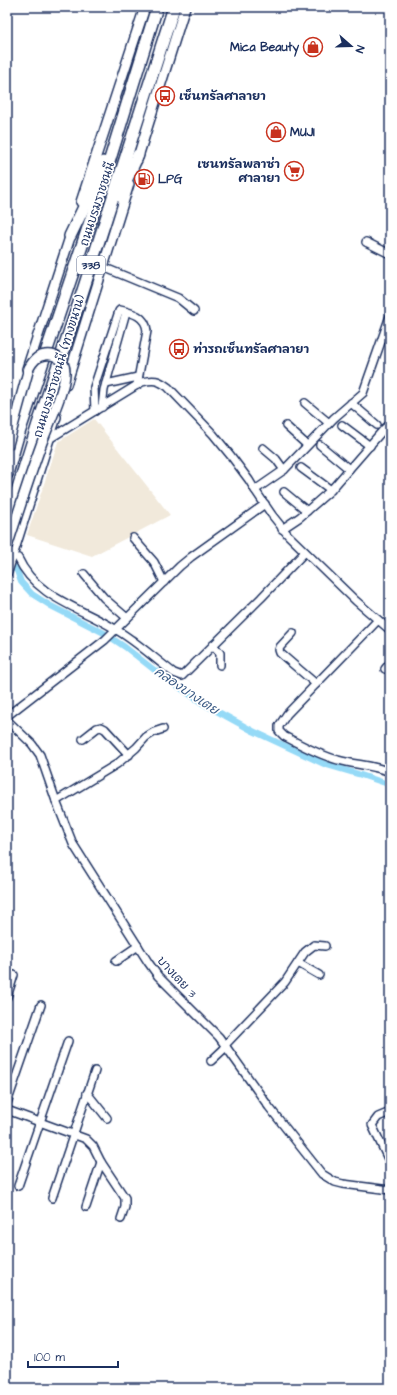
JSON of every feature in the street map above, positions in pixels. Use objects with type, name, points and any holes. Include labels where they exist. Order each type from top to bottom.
[{"type":"highway","name":"ถนนบรมราชชนนี","points":[[7,474],[17,439],[98,198],[121,120],[158,7]]},
{"type":"highway","name":"ถนนบรมราชชนนี","points":[[7,523],[174,7]]},
{"type":"highway","points":[[70,236],[85,205],[121,120]]},
{"type":"highway","points":[[101,232],[138,155]]},
{"type":"main road","name":"338","points":[[7,431],[145,7]]},
{"type":"main road","name":"ถนนบรมราชชนนี (ทางขนาน)","points":[[7,572],[11,547],[49,439],[185,7]]},
{"type":"main road","points":[[7,448],[29,368],[40,356],[48,354],[56,356],[65,367],[65,380],[41,444],[11,547]]},
{"type":"street","points":[[366,242],[389,253],[390,245]]},
{"type":"street","points":[[103,267],[178,298],[194,311]]},
{"type":"street","points":[[49,439],[102,407],[138,381],[147,331],[146,322],[139,316],[120,310],[119,311],[94,387],[95,411]]},
{"type":"street","points":[[102,407],[106,384],[126,312]]},
{"type":"street","points":[[255,490],[284,470],[329,423],[359,397],[365,389],[390,316]]},
{"type":"street","points":[[106,348],[115,351]]},
{"type":"street","points":[[106,384],[152,380],[161,382],[168,387],[213,434],[250,480],[255,490],[282,529],[356,601],[390,630]]},
{"type":"street","points":[[305,403],[329,423]]},
{"type":"street","points":[[351,403],[377,425]]},
{"type":"street","points":[[282,529],[300,517],[331,490],[390,424]]},
{"type":"street","points":[[342,425],[370,446]]},
{"type":"street","points":[[286,426],[308,445]]},
{"type":"street","points":[[320,445],[349,469]]},
{"type":"street","points":[[263,448],[276,459],[284,470]]},
{"type":"street","points":[[301,468],[331,490]]},
{"type":"street","points":[[284,492],[307,511]]},
{"type":"street","points":[[7,716],[105,640],[191,557],[265,504]]},
{"type":"street","points":[[133,538],[151,558],[164,582]]},
{"type":"street","points":[[18,558],[25,570],[45,592],[114,630],[174,673],[182,676],[262,598],[305,552]]},
{"type":"street","points":[[84,574],[104,598],[127,618]]},
{"type":"street","points":[[378,620],[287,714],[279,726],[279,731],[280,733],[304,746],[338,760],[390,772]]},
{"type":"street","points":[[293,633],[280,647],[280,653],[316,684]]},
{"type":"street","points":[[213,645],[220,654],[220,665]]},
{"type":"street","name":"บางเตย 3","points":[[7,720],[32,744],[40,755],[73,844],[158,976],[226,1046],[269,1106],[322,1174],[328,1179],[343,1184],[390,1190]]},
{"type":"street","points":[[83,739],[97,728],[101,727],[105,729],[129,754]]},
{"type":"street","points":[[56,801],[117,764],[146,738],[154,732],[163,729]]},
{"type":"street","points":[[211,1061],[285,982],[305,952],[314,945],[325,946]]},
{"type":"street","points":[[116,961],[138,946]]},
{"type":"street","points":[[298,963],[319,975]]},
{"type":"street","points":[[7,997],[14,975]]},
{"type":"street","points":[[7,1103],[40,1005]]},
{"type":"street","points":[[18,1186],[68,1041]]},
{"type":"street","points":[[52,1198],[95,1071]]},
{"type":"street","points":[[87,1093],[107,1118]]},
{"type":"street","points":[[7,1110],[74,1134],[90,1142],[101,1162],[125,1198],[125,1207],[121,1219]]},
{"type":"street","points":[[390,1112],[378,1117],[372,1125],[390,1163]]},
{"type":"street","points":[[86,1207],[101,1162]]},
{"type":"shaded area","points":[[94,419],[170,515],[92,556],[27,535],[58,442]]},
{"type":"waterway","name":"คลองบางเตย","points":[[9,562],[17,571],[21,582],[32,594],[51,606],[104,633],[202,703],[253,731],[324,764],[358,774],[390,786]]},
{"type":"place","name":"Mica Beauty","points":[[313,47]]},
{"type":"place","name":"เซ็นทรัลศาลายา","points":[[165,96]]},
{"type":"place","name":"MUJI","points":[[276,132]]},
{"type":"place","name":"เซนทรัลพลาซ่า ศาลายา","points":[[294,171]]},
{"type":"place","name":"LPG","points":[[144,179]]},
{"type":"place","name":"ท่ารถเซ็นทรัลศาลายา","points":[[179,349]]}]
